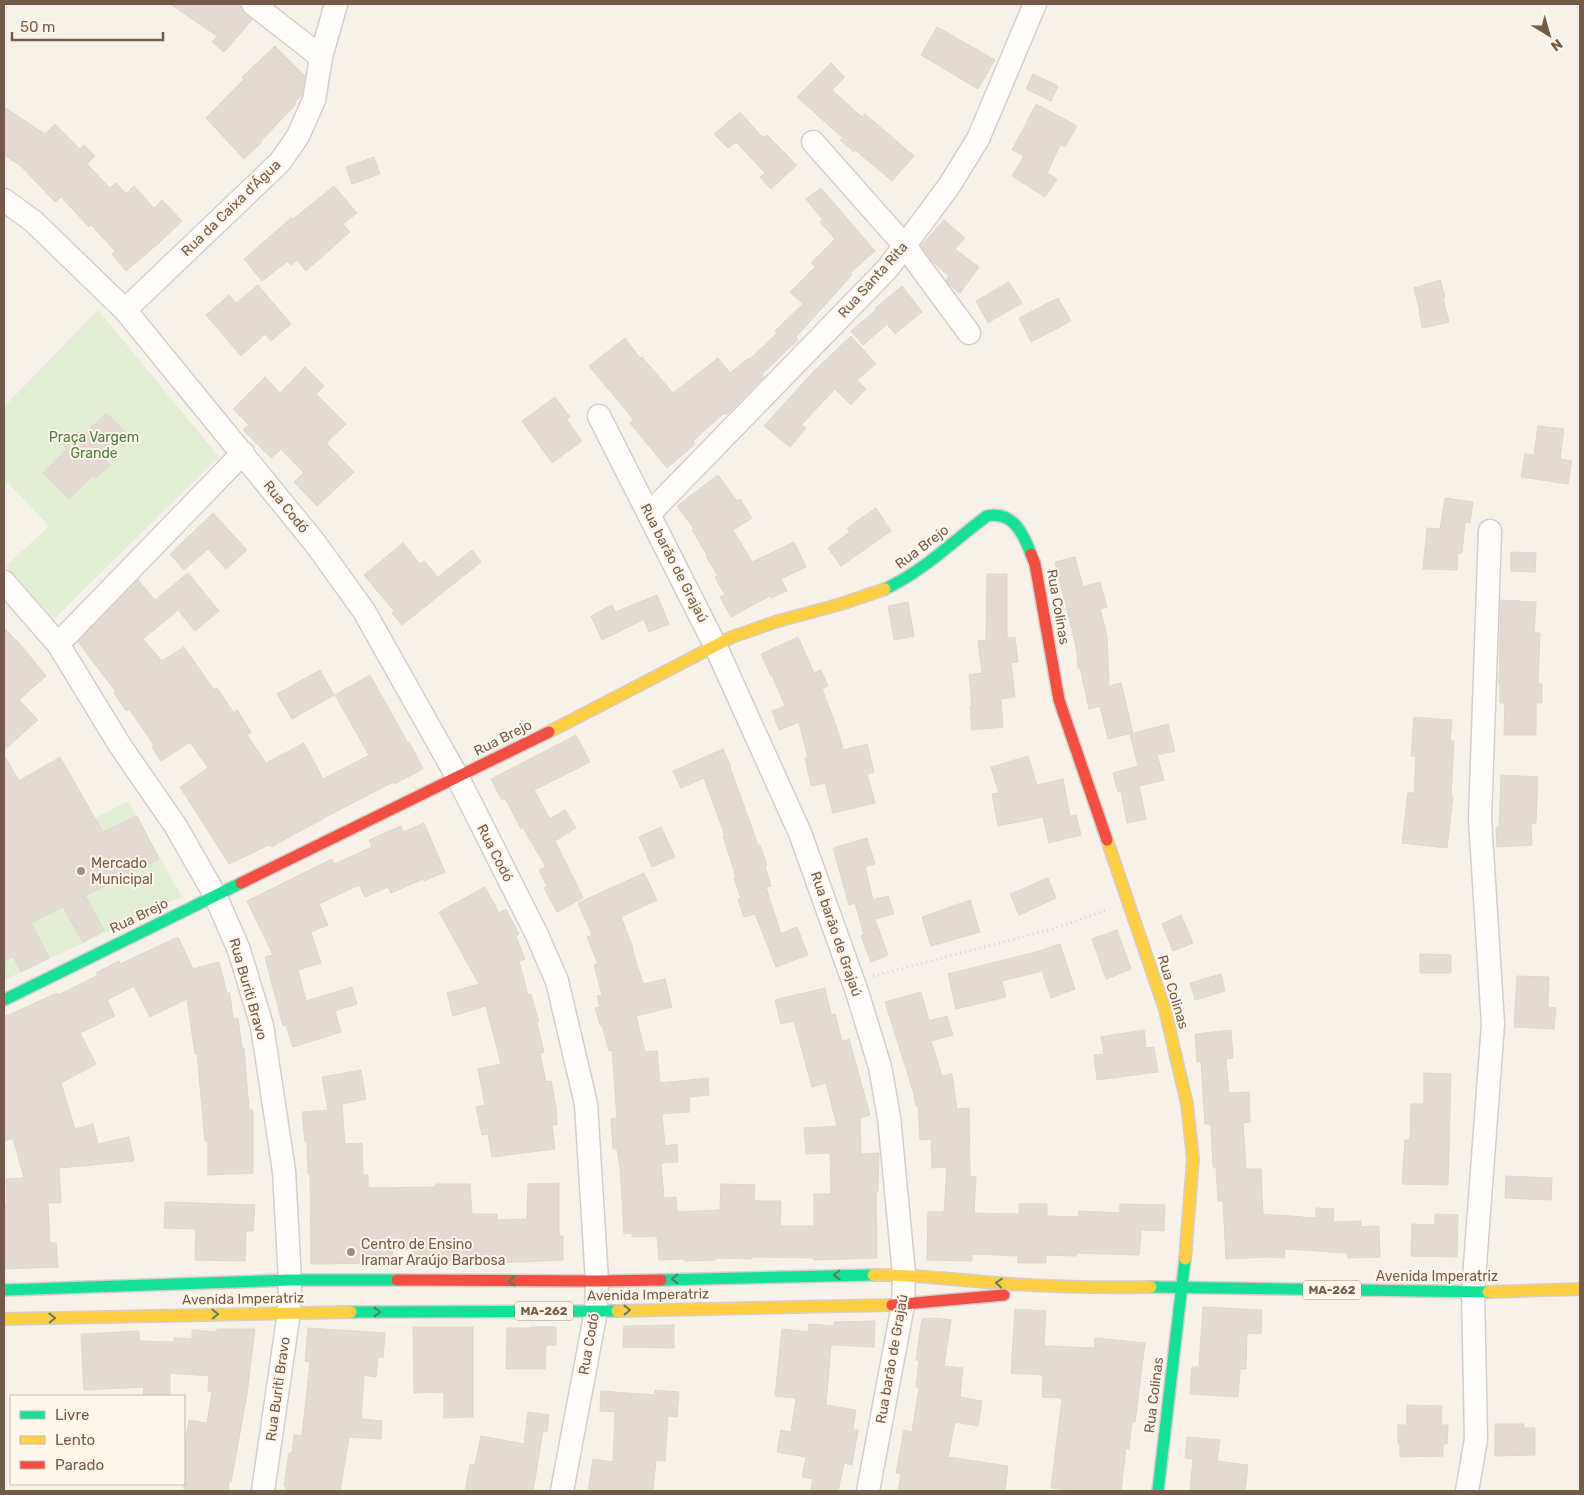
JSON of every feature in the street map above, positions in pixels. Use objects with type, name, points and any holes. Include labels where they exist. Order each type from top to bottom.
[{"type":"main road","name":"Rua Brejo","points":[[4,1000],[458,778],[715,645],[798,615],[852,601],[886,589],[928,565],[987,516],[994,513],[1005,515],[1012,521]]},
{"type":"main road","name":"Rua Colinas","points":[[1012,521],[1030,549],[1035,564],[1059,700],[1165,1010],[1187,1104],[1193,1159],[1182,1287],[1158,1491]]},
{"type":"main road","name":"Avenida Imperatriz","points":[[4,1290],[290,1280],[597,1281],[904,1274],[998,1283],[1083,1288],[1182,1287],[1473,1292],[1580,1289]]},
{"type":"main road","name":"Avenida Imperatriz","points":[[4,1319],[289,1312],[596,1311],[903,1305],[1083,1288]]},
{"type":"street","points":[[253,4],[321,57]]},
{"type":"street","name":"Rua da Caixa d'Água","points":[[125,310],[280,162],[298,136],[314,100],[321,57],[336,4]]},
{"type":"street","name":"Rua Santa Rita","points":[[650,513],[881,275],[905,246],[949,186],[978,139],[1035,4]]},
{"type":"street","points":[[813,142],[905,246],[969,333]]},
{"type":"street","name":"Rua Codó","points":[[4,200],[33,220],[125,310],[315,543],[364,611],[458,778],[558,981],[586,1104],[597,1281],[596,1311],[562,1491]]},
{"type":"street","name":"Rua barão de Grajaú","points":[[599,416],[650,513],[715,645],[800,833],[853,981],[880,1067],[890,1117],[904,1274],[903,1305],[868,1491]]},
{"type":"street","points":[[58,644],[243,453]]},
{"type":"street","points":[[1467,1491],[1476,1439],[1473,1292],[1493,1024],[1480,819],[1490,531]]},
{"type":"street","name":"Rua Buriti Bravo","points":[[4,582],[58,644],[122,747],[174,825],[216,895],[239,950],[262,1026],[284,1170],[290,1280],[289,1312],[263,1491]]},
{"type":"path","points":[[853,981],[1053,929],[1127,902]]},
{"type":"green space","name":"Praça Vargem Grande","points":[[98,310],[219,457],[54,619],[6,566],[49,526],[8,483],[4,487],[4,407]]},
{"type":"green space","points":[[128,801],[182,897],[4,980],[4,867]]},
{"type":"building","points":[[170,4],[240,4],[241,9],[252,20],[224,52],[212,42],[217,36]]},
{"type":"building","points":[[937,27],[995,60],[978,89],[921,55]]},
{"type":"building","points":[[275,46],[305,76],[301,96],[262,142],[244,159],[206,118],[244,79],[242,77]]},
{"type":"building","points":[[831,63],[845,77],[832,90],[862,117],[865,114],[914,156],[892,181],[840,140],[843,138],[797,97]]},
{"type":"building","points":[[1033,74],[1058,86],[1051,101],[1026,89]]},
{"type":"building","points":[[1036,104],[1077,126],[1065,147],[1060,145],[1047,173],[1057,179],[1045,197],[1012,176],[1024,156],[1012,150]]},
{"type":"building","points":[[4,107],[45,134],[55,124],[80,149],[84,145],[95,156],[87,164],[110,188],[116,183],[126,194],[134,186],[154,208],[162,200],[182,221],[126,271],[112,254],[115,251],[91,225],[89,227],[61,197],[55,202],[21,166],[4,155]]},
{"type":"building","points":[[740,112],[763,138],[767,135],[797,165],[771,189],[760,177],[765,173],[736,142],[728,148],[714,134]]},
{"type":"building","points":[[374,157],[380,174],[352,184],[346,167]]},
{"type":"building","points":[[334,186],[357,213],[343,224],[350,232],[306,271],[297,260],[291,265],[288,261],[262,281],[244,259],[291,218],[292,220]]},
{"type":"building","points":[[821,188],[875,251],[850,273],[852,275],[796,337],[798,340],[762,374],[764,377],[726,415],[724,413],[693,441],[695,444],[667,468],[630,423],[634,420],[589,366],[625,338],[640,358],[642,357],[673,393],[718,358],[730,373],[750,359],[803,304],[790,292],[815,267],[811,263],[835,239],[820,222],[823,220],[806,199]]},
{"type":"building","points":[[944,220],[965,238],[955,249],[979,267],[960,293],[946,280],[949,276],[934,263],[921,246]]},
{"type":"building","points":[[1440,280],[1449,322],[1422,328],[1414,288]]},
{"type":"building","points":[[1009,282],[1022,303],[988,323],[976,301]]},
{"type":"building","points":[[258,285],[291,324],[271,341],[265,334],[241,356],[206,315],[229,295],[236,303]]},
{"type":"building","points":[[902,286],[922,312],[895,334],[887,324],[863,345],[851,331]]},
{"type":"building","points":[[1058,298],[1071,321],[1031,342],[1019,318]]},
{"type":"building","points":[[851,336],[876,364],[857,380],[866,389],[851,405],[835,389],[801,425],[806,428],[790,447],[764,426],[813,372]]},
{"type":"building","points":[[305,367],[324,386],[316,394],[346,424],[326,443],[354,472],[317,506],[294,482],[304,473],[281,449],[271,458],[243,430],[249,425],[233,409],[265,377],[280,393]]},
{"type":"building","points":[[555,397],[570,417],[566,419],[582,441],[552,463],[522,421]]},
{"type":"building","points":[[106,413],[127,434],[103,457],[110,465],[96,478],[93,475],[69,499],[43,473],[67,449],[63,444],[77,431],[82,437]]},
{"type":"building","points":[[1538,426],[1564,429],[1560,459],[1572,461],[1568,484],[1521,477],[1525,454],[1534,455]]},
{"type":"building","points":[[718,475],[737,501],[740,499],[752,518],[733,530],[752,562],[794,542],[806,567],[781,579],[787,591],[771,598],[770,596],[731,617],[720,597],[725,595],[715,577],[718,576],[692,530],[694,529],[677,506]]},
{"type":"building","points":[[1445,498],[1473,502],[1470,523],[1465,522],[1462,553],[1458,553],[1457,570],[1423,569],[1427,528],[1440,529]]},
{"type":"building","points":[[876,508],[891,531],[841,566],[828,548],[850,532],[847,528]]},
{"type":"building","points":[[213,513],[247,550],[226,569],[208,549],[184,570],[170,554]]},
{"type":"building","points":[[403,543],[420,564],[424,561],[438,577],[472,550],[481,562],[402,625],[392,613],[394,611],[364,575]]},
{"type":"building","points":[[1511,552],[1536,553],[1535,572],[1511,571]]},
{"type":"building","points":[[1075,557],[1083,587],[1100,582],[1107,607],[1100,609],[1107,636],[1109,686],[1121,683],[1133,733],[1108,739],[1100,706],[1089,709],[1055,562]]},
{"type":"building","points":[[188,573],[219,611],[195,631],[178,610],[143,639],[162,661],[184,647],[214,690],[217,688],[234,713],[237,710],[251,732],[247,735],[266,763],[304,743],[323,779],[369,755],[335,695],[370,675],[423,769],[394,784],[393,782],[271,847],[269,845],[229,864],[180,787],[208,768],[190,742],[161,761],[152,747],[154,745],[129,709],[126,711],[114,693],[116,692],[78,642],[138,580],[155,600]]},
{"type":"building","points":[[987,574],[1007,574],[1007,638],[1015,637],[1018,662],[1011,663],[1015,697],[1001,699],[1003,727],[972,730],[969,675],[982,673],[978,641],[986,640]]},
{"type":"building","points":[[657,595],[669,624],[649,632],[644,619],[602,640],[591,616],[612,605],[615,612]]},
{"type":"building","points":[[1501,600],[1536,602],[1534,633],[1540,633],[1538,684],[1542,684],[1542,703],[1536,703],[1536,735],[1504,735],[1505,703],[1500,703],[1499,683]]},
{"type":"building","points":[[908,602],[914,636],[894,640],[888,606]]},
{"type":"building","points":[[4,628],[20,644],[46,676],[19,700],[38,720],[4,750]]},
{"type":"building","points":[[798,637],[814,673],[821,670],[828,686],[822,689],[843,750],[867,744],[874,772],[867,774],[875,803],[833,813],[825,783],[811,786],[805,758],[808,758],[799,722],[779,730],[772,711],[785,706],[761,654]]},
{"type":"building","points":[[320,670],[334,695],[292,719],[277,694]]},
{"type":"building","points":[[1414,717],[1452,720],[1450,741],[1454,741],[1451,796],[1453,796],[1447,848],[1402,843],[1408,793],[1414,793],[1416,756],[1411,756]]},
{"type":"building","points":[[1168,724],[1175,751],[1157,755],[1164,780],[1139,786],[1146,819],[1127,823],[1121,791],[1118,792],[1113,773],[1138,766],[1130,734]]},
{"type":"building","points":[[576,735],[590,762],[534,790],[550,819],[565,810],[576,828],[555,841],[583,898],[557,912],[544,888],[547,887],[539,870],[546,867],[523,828],[521,829],[505,798],[502,800],[491,779]]},
{"type":"building","points":[[723,749],[767,865],[765,866],[771,886],[766,887],[781,934],[797,927],[808,955],[776,967],[755,914],[744,917],[738,899],[741,898],[734,878],[736,877],[723,836],[725,836],[704,778],[681,788],[673,771]]},
{"type":"building","points":[[4,755],[19,781],[60,757],[103,832],[137,816],[159,859],[85,896],[104,930],[83,942],[63,907],[31,923],[49,958],[21,972],[13,956],[4,961]]},
{"type":"building","points":[[1028,756],[1037,785],[1063,779],[1070,816],[1076,815],[1081,835],[1049,843],[1043,817],[998,826],[992,794],[999,793],[991,767]]},
{"type":"building","points":[[1501,775],[1538,777],[1536,823],[1531,823],[1532,845],[1497,847],[1496,828],[1499,827]]},
{"type":"building","points":[[424,823],[445,872],[391,893],[388,887],[365,897],[359,885],[319,904],[328,925],[311,932],[321,963],[298,970],[306,1001],[352,987],[357,1004],[335,1011],[341,1032],[293,1047],[286,1025],[283,1026],[265,957],[273,955],[247,901],[332,859],[334,864],[372,847],[369,840],[401,826],[403,832]]},
{"type":"building","points":[[661,827],[675,857],[652,867],[639,837]]},
{"type":"building","points":[[867,838],[875,864],[865,867],[873,900],[888,896],[894,914],[875,919],[888,955],[871,962],[861,936],[864,935],[855,903],[849,905],[833,848]]},
{"type":"building","points":[[644,873],[657,900],[621,917],[633,948],[643,984],[665,979],[672,1007],[636,1016],[645,1052],[657,1051],[660,1083],[708,1078],[709,1095],[689,1097],[690,1112],[662,1114],[665,1146],[677,1144],[678,1162],[661,1163],[664,1198],[676,1197],[677,1212],[720,1210],[721,1184],[755,1185],[754,1201],[781,1201],[780,1226],[814,1226],[814,1194],[831,1194],[830,1153],[806,1154],[804,1128],[837,1126],[826,1083],[812,1087],[794,1021],[781,1024],[775,1000],[825,988],[831,1015],[835,1014],[842,1042],[849,1039],[870,1115],[860,1118],[861,1154],[879,1153],[878,1192],[876,1192],[877,1258],[814,1260],[814,1258],[752,1257],[752,1259],[659,1260],[657,1236],[632,1237],[632,1233],[624,1234],[620,1167],[617,1149],[613,1149],[611,1119],[617,1118],[612,1050],[609,1051],[595,1008],[600,1007],[597,996],[602,995],[594,965],[598,964],[587,937],[592,935],[578,903]]},
{"type":"building","points":[[1048,878],[1056,898],[1019,915],[1010,894]]},
{"type":"building","points":[[485,887],[499,913],[506,909],[519,934],[516,936],[525,959],[519,961],[528,995],[531,994],[539,1022],[537,1023],[544,1052],[540,1053],[546,1082],[551,1081],[556,1107],[557,1125],[552,1125],[555,1149],[492,1157],[488,1134],[482,1135],[476,1107],[485,1105],[478,1069],[501,1064],[486,1006],[453,1016],[447,993],[479,984],[439,912]]},
{"type":"building","points":[[970,900],[980,932],[931,946],[922,917]]},
{"type":"building","points":[[1181,915],[1193,943],[1173,951],[1162,924]]},
{"type":"building","points":[[1117,930],[1131,969],[1106,979],[1092,939]]},
{"type":"building","points":[[178,937],[193,969],[219,962],[227,993],[230,993],[233,1019],[238,1018],[242,1048],[244,1048],[249,1110],[253,1110],[253,1173],[208,1175],[208,1141],[205,1141],[197,1053],[195,1054],[187,999],[150,1017],[134,986],[107,1000],[115,1016],[80,1033],[96,1064],[61,1083],[75,1129],[93,1124],[98,1144],[129,1137],[134,1161],[59,1168],[61,1203],[48,1203],[50,1243],[56,1243],[58,1267],[4,1269],[4,1203],[7,1203],[6,1179],[24,1178],[13,1138],[4,1141],[4,1017],[57,993],[58,995],[98,975],[96,973],[119,961],[120,964]]},
{"type":"building","points":[[1060,944],[1075,989],[1051,998],[1042,971],[1002,981],[1006,997],[956,1009],[948,974],[1036,952]]},
{"type":"building","points":[[1420,954],[1451,955],[1451,973],[1420,973]]},
{"type":"building","points":[[1221,974],[1225,991],[1195,1000],[1190,983]]},
{"type":"building","points":[[1517,976],[1549,977],[1548,1007],[1556,1008],[1554,1029],[1514,1027]]},
{"type":"building","points":[[921,992],[929,1021],[947,1016],[953,1035],[931,1041],[942,1076],[952,1074],[957,1109],[969,1108],[970,1176],[976,1177],[974,1213],[1019,1214],[1019,1204],[1047,1204],[1047,1216],[1079,1217],[1079,1211],[1120,1213],[1120,1204],[1165,1205],[1164,1231],[1141,1230],[1139,1255],[1076,1253],[1076,1256],[1046,1255],[1046,1263],[1018,1263],[1018,1256],[972,1254],[972,1261],[927,1260],[928,1212],[944,1212],[947,1167],[932,1168],[931,1139],[920,1140],[918,1106],[916,1106],[914,1094],[885,1002]]},
{"type":"building","points":[[1144,1030],[1146,1048],[1154,1047],[1158,1072],[1097,1080],[1094,1055],[1104,1054],[1101,1037]]},
{"type":"building","points":[[1231,1030],[1233,1058],[1226,1059],[1229,1093],[1249,1092],[1250,1122],[1243,1123],[1246,1169],[1261,1169],[1263,1214],[1316,1218],[1316,1208],[1334,1209],[1333,1222],[1361,1221],[1361,1227],[1379,1226],[1380,1257],[1348,1258],[1348,1253],[1285,1249],[1284,1258],[1226,1259],[1223,1201],[1218,1201],[1216,1167],[1213,1167],[1211,1124],[1205,1124],[1201,1061],[1197,1062],[1195,1034]]},
{"type":"building","points":[[361,1070],[366,1099],[342,1104],[345,1144],[362,1143],[363,1175],[368,1175],[368,1188],[436,1187],[436,1184],[470,1184],[472,1214],[497,1214],[497,1220],[527,1219],[528,1184],[559,1183],[559,1236],[563,1236],[563,1260],[496,1263],[472,1262],[472,1260],[416,1262],[416,1259],[412,1259],[412,1249],[393,1249],[392,1260],[381,1260],[381,1263],[311,1264],[310,1174],[308,1174],[307,1142],[305,1142],[302,1112],[328,1110],[322,1077]]},
{"type":"building","points":[[1424,1073],[1451,1074],[1448,1185],[1402,1184],[1405,1140],[1410,1140],[1411,1104],[1424,1104]]},
{"type":"building","points":[[1506,1176],[1552,1178],[1551,1200],[1505,1198]]},
{"type":"building","points":[[165,1202],[255,1205],[253,1231],[246,1231],[245,1261],[195,1260],[196,1229],[164,1228]]},
{"type":"building","points":[[1435,1214],[1458,1215],[1457,1257],[1411,1256],[1412,1224],[1435,1225]]},
{"type":"building","points":[[1203,1307],[1262,1310],[1261,1334],[1247,1333],[1246,1369],[1240,1369],[1238,1397],[1190,1394],[1192,1367],[1199,1367]]},
{"type":"building","points":[[1015,1309],[1046,1311],[1044,1346],[1095,1348],[1095,1338],[1145,1343],[1135,1422],[1132,1421],[1129,1449],[1126,1448],[1121,1491],[1082,1491],[1051,1488],[1062,1398],[1042,1397],[1043,1375],[1011,1373]]},
{"type":"building","points":[[922,1319],[951,1320],[944,1366],[963,1368],[960,1397],[982,1401],[978,1426],[955,1422],[948,1457],[1008,1466],[1005,1491],[898,1491],[901,1474],[896,1473],[904,1430],[912,1432],[919,1387],[916,1387],[919,1361],[916,1360]]},
{"type":"building","points":[[875,1321],[874,1347],[831,1345],[826,1405],[856,1410],[853,1429],[858,1430],[852,1465],[844,1463],[838,1491],[811,1491],[813,1479],[802,1477],[806,1457],[777,1452],[781,1430],[791,1432],[796,1398],[775,1396],[782,1329],[808,1332],[809,1324],[834,1326],[834,1322]]},
{"type":"building","points":[[674,1325],[674,1348],[623,1347],[624,1326]]},
{"type":"building","points":[[413,1327],[473,1327],[473,1417],[444,1418],[444,1392],[414,1393]]},
{"type":"building","points":[[556,1327],[556,1345],[546,1345],[545,1369],[506,1369],[507,1328]]},
{"type":"building","points":[[308,1328],[385,1333],[383,1358],[378,1357],[376,1377],[364,1375],[361,1419],[382,1421],[381,1439],[349,1437],[340,1491],[285,1491],[286,1486],[284,1486],[289,1453],[292,1453],[294,1435],[302,1436],[310,1362],[305,1361]]},
{"type":"building","points":[[217,1329],[255,1329],[247,1394],[231,1482],[229,1481],[228,1491],[184,1491],[185,1444],[189,1420],[207,1423],[212,1392],[208,1391],[209,1376],[170,1373],[170,1395],[143,1395],[144,1387],[84,1390],[81,1334],[139,1331],[139,1341],[174,1342],[174,1338],[192,1339],[192,1330],[217,1332]]},
{"type":"building","points":[[655,1390],[679,1392],[677,1417],[668,1416],[665,1461],[656,1460],[653,1491],[588,1491],[593,1459],[613,1462],[615,1412],[600,1411],[601,1391],[655,1395]]},
{"type":"building","points":[[1407,1405],[1442,1406],[1441,1425],[1448,1425],[1447,1444],[1443,1444],[1443,1456],[1400,1457],[1398,1425],[1407,1425]]},
{"type":"building","points":[[528,1412],[549,1415],[547,1432],[543,1431],[533,1491],[465,1491],[470,1464],[475,1465],[481,1436],[524,1444]]},
{"type":"building","points":[[1495,1424],[1524,1424],[1524,1428],[1535,1428],[1535,1455],[1495,1456]]},
{"type":"building","points":[[1187,1437],[1220,1440],[1217,1461],[1248,1465],[1245,1491],[1190,1491],[1193,1459],[1185,1458]]},
{"type":"traffic: fast","points":[[885,589],[913,574],[987,516],[996,515],[1004,517],[1016,525],[1031,554]]},
{"type":"traffic: fast","points":[[4,1000],[241,883]]},
{"type":"traffic: fast","points":[[1158,1491],[1185,1259]]},
{"type":"traffic: fast","points":[[661,1280],[873,1275]]},
{"type":"traffic: fast","points":[[4,1290],[290,1280],[397,1280]]},
{"type":"traffic: fast","points":[[1151,1287],[1488,1292]]},
{"type":"traffic: fast","points":[[351,1312],[617,1311]]},
{"type":"traffic: slow","points":[[549,732],[732,637],[885,589]]},
{"type":"traffic: slow","points":[[1107,840],[1165,1010],[1187,1104],[1193,1159],[1185,1259]]},
{"type":"traffic: slow","points":[[873,1275],[920,1276],[1055,1286],[1151,1287]]},
{"type":"traffic: slow","points":[[1488,1292],[1580,1289]]},
{"type":"traffic: slow","points":[[617,1311],[892,1305]]},
{"type":"traffic: slow","points":[[4,1319],[351,1312]]},
{"type":"traffic: jam","points":[[1031,554],[1035,564],[1059,700],[1107,840]]},
{"type":"traffic: jam","points":[[241,883],[549,732]]},
{"type":"traffic: jam","points":[[397,1280],[661,1280]]},
{"type":"traffic: jam","points":[[892,1305],[1004,1295]]},
{"type":"place","name":"Mercado Municipal","points":[[81,871]]},
{"type":"place","name":"Centro de Ensino Iramar Araújo Barbosa","points":[[351,1252]]}]
